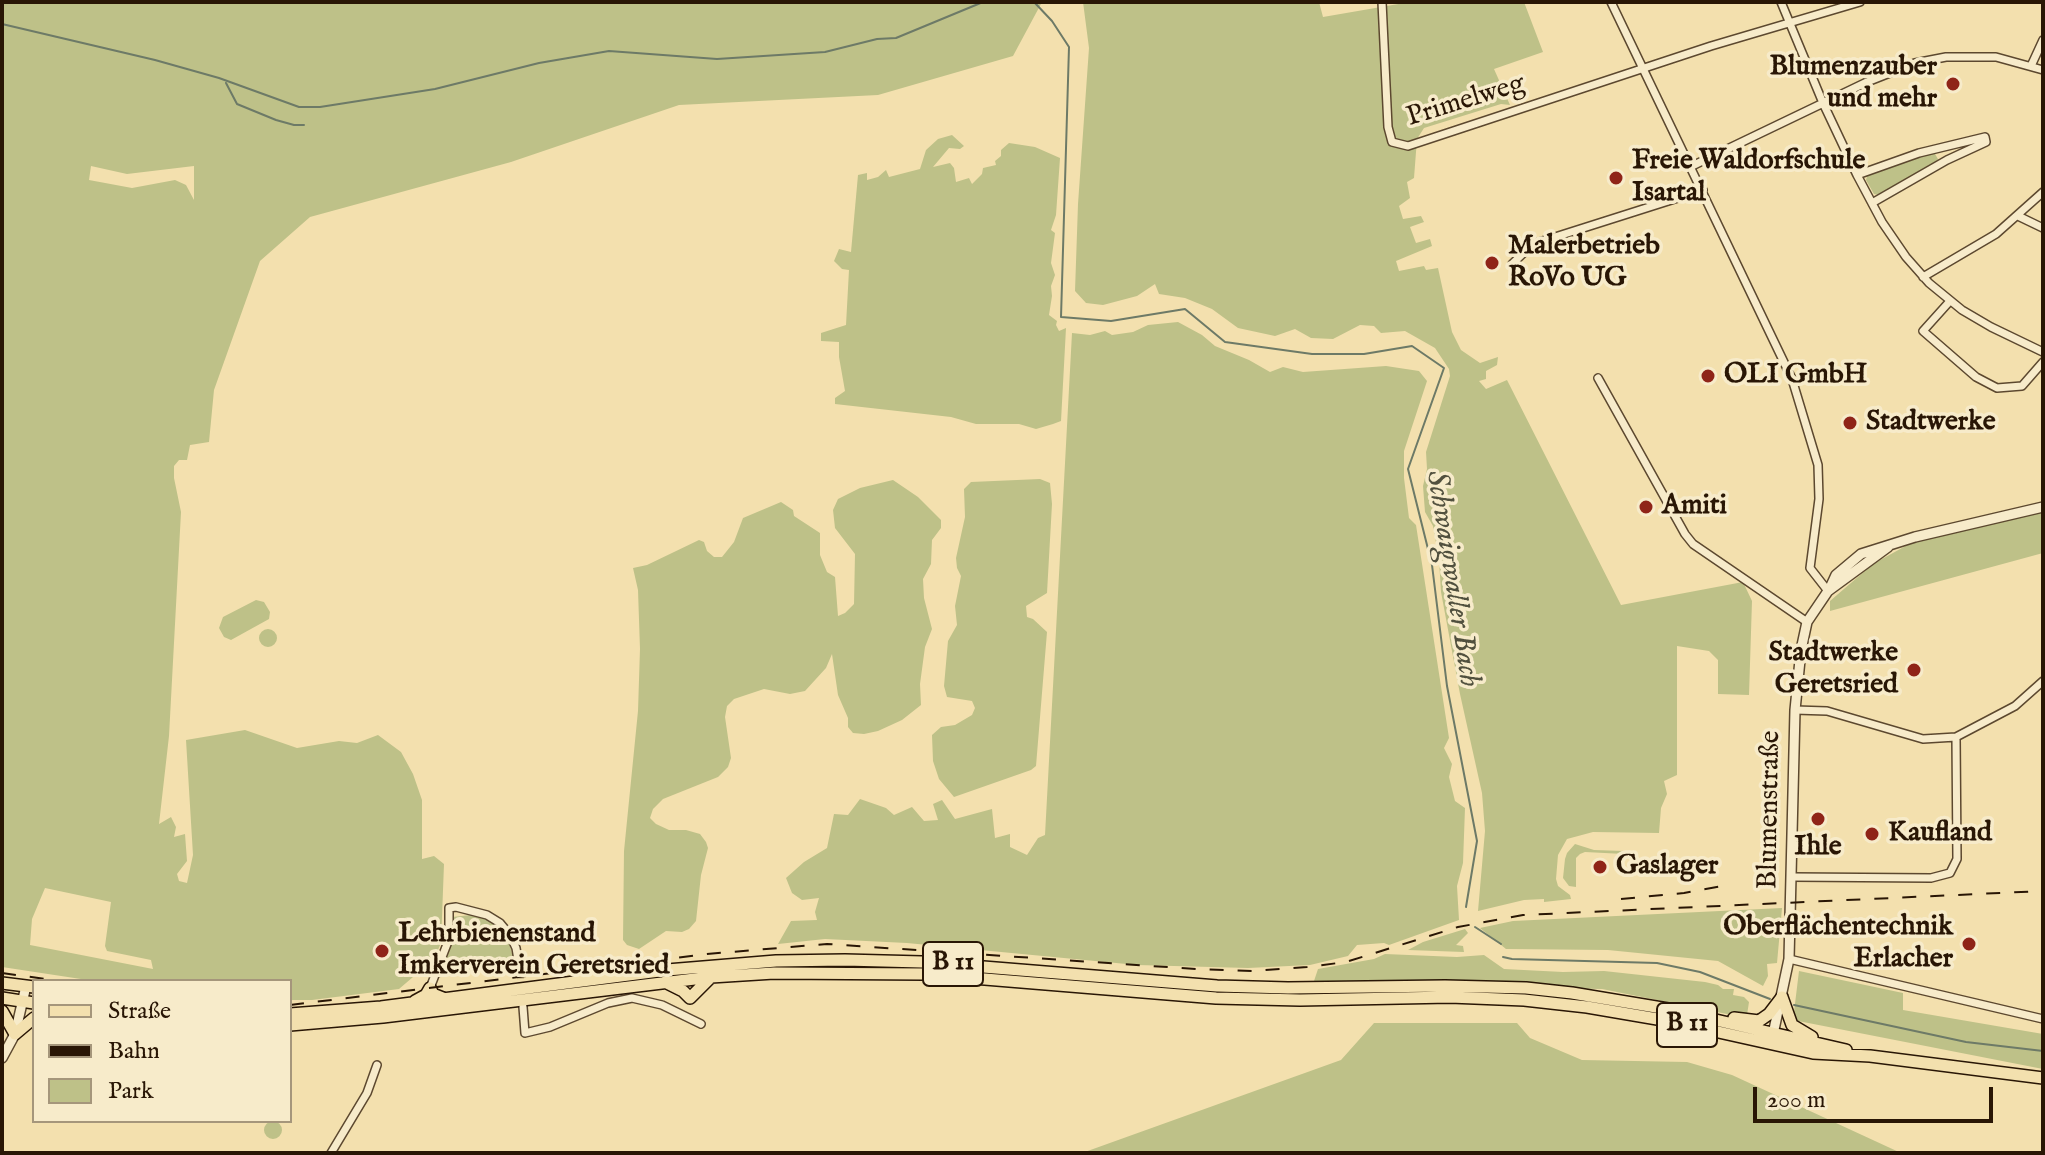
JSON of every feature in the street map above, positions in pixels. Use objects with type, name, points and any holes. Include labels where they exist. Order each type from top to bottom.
[{"type":"main road","name":"B 11","points":[[292,1014],[411,1003],[667,970],[776,961],[922,962],[1217,986],[1526,988],[1618,1000],[1709,1019],[1813,1053],[1870,1056],[2043,1078]]},
{"type":"main road","name":"B 11","points":[[292,1025],[352,1021],[711,977],[774,973],[924,974],[1216,998],[1450,997],[1524,1000],[1587,1007],[1772,1040],[1830,1046],[1870,1056]]},
{"type":"main road","points":[[664,981],[690,998],[711,977]]},
{"type":"main road","points":[[2,983],[30,986]]},
{"type":"main road","points":[[430,988],[433,994],[443,998]]},
{"type":"main road","points":[[411,1003],[426,995],[430,988]]},
{"type":"main road","points":[[1709,1019],[1728,1017],[1759,1021],[1782,997]]},
{"type":"main road","points":[[1782,997],[1792,1025],[1830,1046]]},
{"type":"main road","points":[[2,998],[29,1002]]},
{"type":"main road","points":[[2,1011],[15,1034],[32,1020]]},
{"type":"street","name":"Primelweg","points":[[1382,2],[1388,127],[1390,140],[1395,144],[1408,146],[1643,69]]},
{"type":"street","points":[[1621,2],[1613,6],[1792,379],[1816,452],[1819,499],[1810,568],[1828,591]]},
{"type":"street","points":[[1781,2],[1857,175],[1897,244],[1923,277],[1950,301],[1983,323],[2043,352]]},
{"type":"street","points":[[1643,69],[1860,2]]},
{"type":"street","points":[[2031,66],[2043,40]]},
{"type":"street","points":[[1692,166],[1900,68],[1930,59],[1996,57],[2043,70]]},
{"type":"street","points":[[1857,175],[1919,153],[1985,137],[1986,142],[1947,160],[1872,203]]},
{"type":"street","points":[[1512,264],[1533,244],[1703,190]]},
{"type":"street","points":[[1923,277],[1996,234],[2043,192]]},
{"type":"street","points":[[2018,216],[2043,228]]},
{"type":"street","points":[[1950,301],[1923,331],[1976,377],[1997,388],[2022,386],[2043,362]]},
{"type":"street","points":[[1598,378],[1693,544],[1807,622]]},
{"type":"street","name":"Blumenstraße","points":[[1772,1040],[1789,959],[1795,710],[1807,622],[1828,591],[1888,547],[1915,537],[2043,507]]},
{"type":"street","points":[[1795,710],[1827,711],[1923,739],[1956,737],[2015,706],[2043,681]]},
{"type":"street","points":[[1792,877],[1931,878],[1950,873],[1957,859],[1956,737]]},
{"type":"street","points":[[430,988],[449,939],[449,908],[487,915],[500,923],[516,948],[520,972]]},
{"type":"street","points":[[1789,959],[2043,1019]]},
{"type":"street","points":[[2,1058],[29,1002],[30,986]]},
{"type":"street","points":[[523,1007],[525,1033],[550,1027],[608,1003],[632,998],[662,1005],[701,1024]]},
{"type":"street","points":[[686,1015],[690,998]]},
{"type":"street","points":[[331,1153],[367,1093],[377,1065]]},
{"type":"green space","points":[[2,2],[1042,2],[1013,56],[878,95],[679,105],[511,162],[310,217],[260,261],[214,390],[209,442],[190,445],[187,460],[179,460],[174,466],[181,512],[169,736],[159,824],[171,817],[176,827],[174,837],[185,834],[187,861],[177,874],[179,881],[187,883],[193,855],[186,740],[245,730],[297,748],[339,741],[357,743],[378,735],[401,752],[413,774],[422,800],[422,859],[434,856],[444,864],[441,943],[426,977],[413,977],[399,989],[312,1000],[292,1000],[292,979],[81,979],[2,967]],"holes":[[[91,166],[127,174],[194,166],[194,200],[186,185],[175,180],[132,188],[89,180]],[[45,888],[111,902],[105,946],[107,951],[151,960],[153,969],[30,945],[32,919]]]},
{"type":"green space","points":[[1083,2],[1319,2],[1323,17],[1410,2],[1524,2],[1543,52],[1494,69],[1510,105],[1501,104],[1424,128],[1417,139],[1414,178],[1407,182],[1410,198],[1399,206],[1403,219],[1421,216],[1424,222],[1410,227],[1416,243],[1430,239],[1432,246],[1396,261],[1399,271],[1424,266],[1426,270],[1438,268],[1452,332],[1461,350],[1480,363],[1498,357],[1497,365],[1486,371],[1486,379],[1479,381],[1486,389],[1507,380],[1621,605],[1743,582],[1752,601],[1749,695],[1718,694],[1718,660],[1709,651],[1677,646],[1677,775],[1664,781],[1667,794],[1661,808],[1659,833],[1593,832],[1567,839],[1558,855],[1556,879],[1558,886],[1571,899],[1544,902],[1544,899],[1524,900],[1478,911],[1485,831],[1482,793],[1441,592],[1433,526],[1425,512],[1423,486],[1427,469],[1426,452],[1450,376],[1449,369],[1435,348],[1405,331],[1381,333],[1374,326],[1360,325],[1333,339],[1311,338],[1295,329],[1275,336],[1238,328],[1212,309],[1185,298],[1159,294],[1155,284],[1137,296],[1103,305],[1086,303],[1075,291],[1089,48]]},
{"type":"green space","points":[[952,135],[964,146],[960,149],[949,148],[933,167],[950,163],[956,182],[969,178],[972,184],[982,174],[983,168],[996,165],[1001,150],[1009,143],[1035,147],[1060,158],[1056,215],[1051,230],[1055,233],[1051,263],[1055,275],[1049,315],[1057,321],[1059,331],[1066,328],[1061,421],[1053,424],[1036,429],[1019,424],[976,424],[951,417],[835,404],[835,398],[845,391],[839,342],[821,341],[821,333],[846,325],[849,270],[842,269],[834,261],[839,249],[851,252],[858,175],[867,173],[867,180],[878,177],[886,170],[889,177],[920,169],[926,150],[938,139]]},
{"type":"green space","points":[[1934,152],[1939,161],[1879,195],[1874,194],[1866,180],[1867,176]]},
{"type":"green space","points":[[1178,322],[1215,346],[1270,372],[1283,367],[1303,372],[1386,366],[1419,371],[1427,381],[1404,451],[1404,478],[1409,518],[1416,525],[1449,738],[1444,748],[1452,764],[1449,777],[1455,801],[1465,808],[1463,863],[1457,886],[1459,920],[1389,945],[1357,945],[1348,956],[1310,965],[1248,968],[1137,965],[907,943],[825,939],[778,944],[791,921],[817,920],[815,912],[819,898],[802,900],[792,893],[786,878],[827,848],[834,814],[848,815],[860,799],[886,808],[894,815],[912,807],[924,821],[938,820],[933,804],[942,800],[955,819],[992,809],[995,838],[1010,834],[1010,847],[1027,855],[1038,838],[1045,835],[1072,333],[1090,335],[1105,331],[1112,335],[1133,332],[1148,325]]},
{"type":"green space","points":[[1040,479],[1050,483],[1052,504],[1047,593],[1026,606],[1027,617],[1047,632],[1036,766],[954,797],[939,779],[933,761],[932,735],[941,727],[955,725],[972,715],[975,708],[972,701],[947,697],[944,686],[948,641],[957,625],[955,606],[961,576],[956,558],[965,517],[964,489],[971,482]]},
{"type":"green space","points":[[893,480],[918,497],[941,520],[941,528],[932,540],[931,564],[923,579],[932,629],[925,647],[920,684],[921,705],[902,720],[878,731],[853,733],[848,727],[848,718],[838,695],[832,654],[826,668],[805,691],[790,694],[764,689],[734,699],[727,706],[725,717],[731,758],[728,767],[718,777],[663,799],[653,809],[650,818],[669,830],[700,834],[706,842],[708,848],[701,875],[696,921],[682,932],[666,931],[639,949],[627,945],[623,940],[624,851],[638,711],[640,649],[638,590],[633,568],[647,565],[699,540],[704,542],[707,551],[714,557],[722,557],[734,542],[743,518],[781,502],[793,510],[794,516],[820,533],[820,555],[827,572],[835,577],[838,616],[854,604],[855,554],[835,528],[833,510],[838,499],[860,488]]},
{"type":"green space","points":[[2043,511],[2043,553],[1830,611],[1830,601],[1873,564],[1911,543]]},
{"type":"green space","points":[[256,600],[264,602],[270,612],[269,619],[231,640],[224,637],[219,628],[223,617]]},
{"type":"green space","points":[[264,629],[272,629],[277,638],[275,645],[264,647],[259,642],[259,634]]},
{"type":"green space","points":[[1575,844],[1594,850],[1624,851],[1624,854],[1580,854],[1576,858],[1576,887],[1569,886],[1563,878],[1565,859]]},
{"type":"green space","points":[[1782,908],[1777,963],[1767,964],[1768,976],[1763,986],[1718,961],[1608,950],[1506,949],[1480,928],[1513,921]]},
{"type":"green space","points":[[471,915],[488,919],[503,931],[517,973],[495,975],[473,970],[437,978],[452,939],[452,917]]},
{"type":"green space","points":[[1465,929],[1468,933],[1456,945],[1463,946],[1464,952],[1408,950],[1423,942]]},
{"type":"green space","points":[[1385,954],[1484,955],[1504,969],[1604,971],[1705,982],[1723,989],[1734,989],[1733,995],[1744,997],[1749,1002],[1747,1015],[1732,1015],[1602,989],[1313,984],[1318,969],[1374,959]]},
{"type":"green space","points":[[1799,971],[1903,993],[1903,1010],[2043,1034],[2043,1069],[1793,1020]]},
{"type":"green space","points":[[1374,1023],[1517,1023],[1530,1038],[1582,1060],[1687,1062],[1732,1075],[1901,1153],[1082,1153],[1341,1060]]},
{"type":"green space","points":[[266,1123],[280,1123],[282,1134],[277,1139],[269,1139],[264,1134]]},
{"type":"waterway","points":[[2,24],[155,60],[219,78],[299,107],[320,107],[435,89],[539,63],[609,51],[717,59],[825,52],[877,39],[896,38],[983,2]]},
{"type":"waterway","name":"Schwaigwaller Bach","points":[[1034,2],[1052,21],[1069,47],[1061,317],[1111,321],[1185,309],[1225,342],[1312,354],[1364,354],[1412,346],[1444,368],[1408,469],[1432,565],[1447,686],[1477,841],[1466,907]]},
{"type":"waterway","points":[[226,83],[237,104],[276,120],[304,125]]},
{"type":"waterway","name":"Schwaigwaller Bach","points":[[1475,927],[1501,944]]},
{"type":"waterway","name":"Schwaigwaller Bach","points":[[1503,957],[1657,963],[1700,972],[1770,999]]},
{"type":"waterway","name":"Schwaigwaller Bach","points":[[1794,1005],[1966,1042],[2043,1051]]},
{"type":"tunnel","points":[[520,972],[522,993]]},
{"type":"railway","points":[[1621,899],[1728,885]]},
{"type":"railway","points":[[292,1005],[707,954],[827,944],[1253,971],[1346,962],[1458,927],[1523,915],[2043,891]]},
{"type":"railway","points":[[2,973],[46,979]]},
{"type":"place","name":"Blumenzauber und mehr","points":[[1953,84]]},
{"type":"place","name":"Freie Waldorfschule Isartal","points":[[1616,178]]},
{"type":"place","name":"Malerbetrieb RoVo UG","points":[[1492,263]]},
{"type":"place","name":"OLI GmbH","points":[[1708,376]]},
{"type":"place","name":"Stadtwerke","points":[[1850,423]]},
{"type":"place","name":"Amiti","points":[[1646,507]]},
{"type":"place","name":"Stadtwerke Geretsried","points":[[1914,670]]},
{"type":"place","name":"Ihle","points":[[1818,819]]},
{"type":"place","name":"Kaufland","points":[[1872,834]]},
{"type":"place","name":"Gaslager","points":[[1600,867]]},
{"type":"place","name":"Oberflächentechnik Erlacher","points":[[1969,944]]},
{"type":"place","name":"Lehrbienenstand Imkerverein Geretsried","points":[[382,951]]}]
